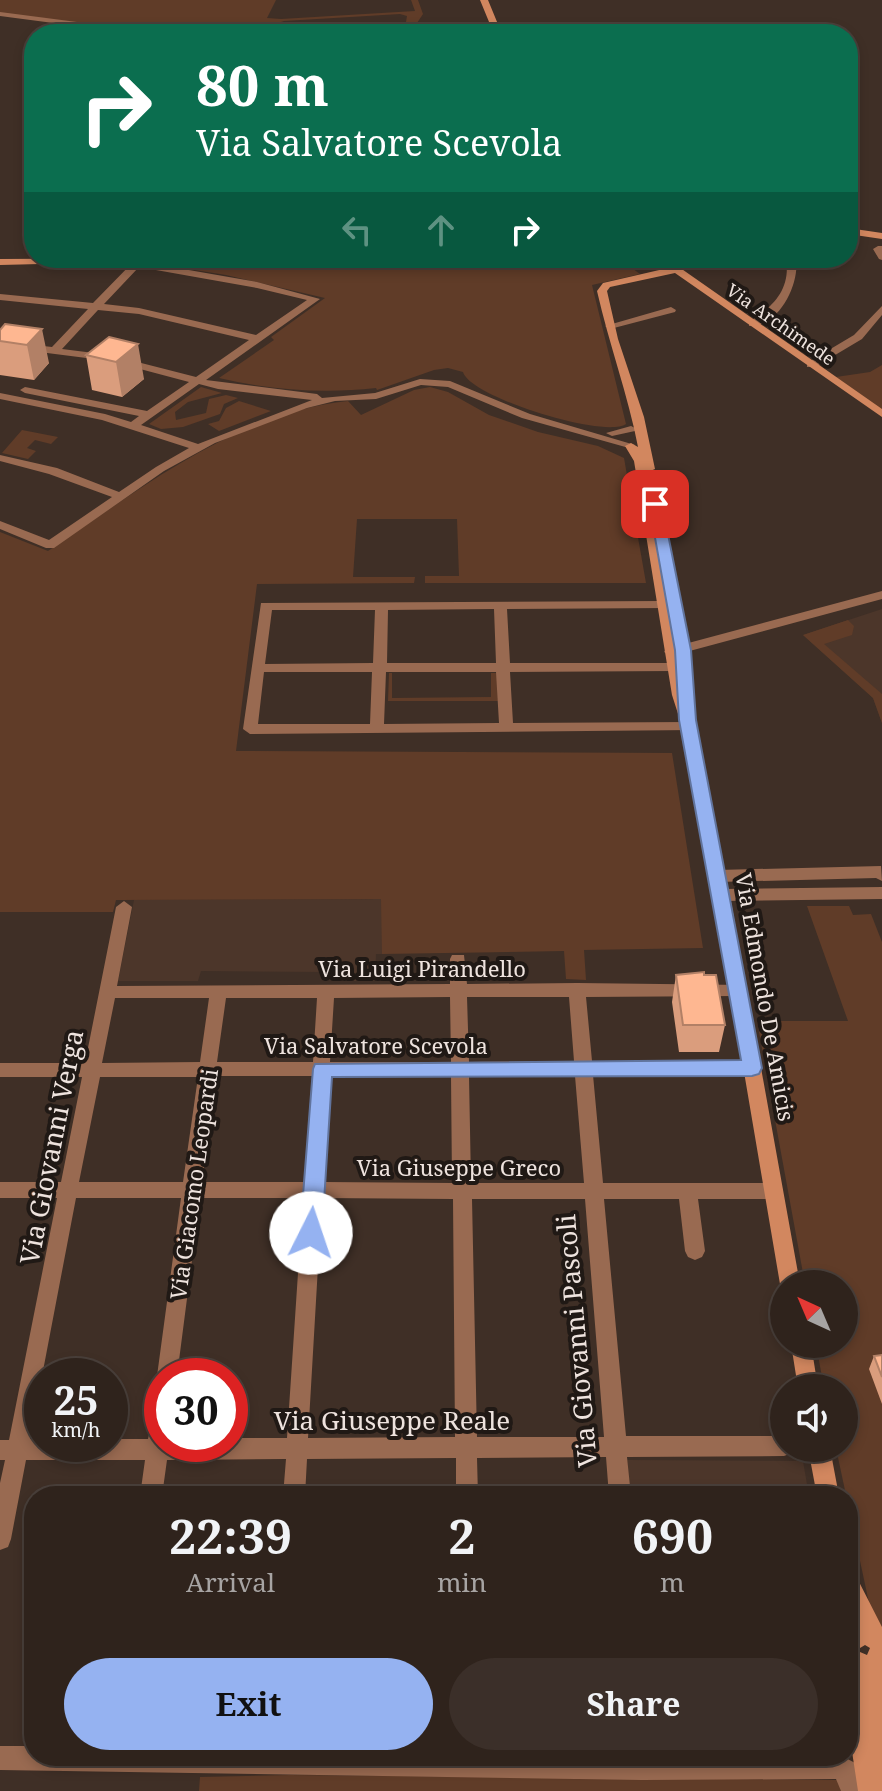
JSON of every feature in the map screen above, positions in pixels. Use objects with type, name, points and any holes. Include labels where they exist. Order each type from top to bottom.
[{"type":"main road","points":[[484,0],[494,24]]},
{"type":"main road","points":[[858,232],[882,236]]},
{"type":"main road","points":[[0,261],[24,260]]},
{"type":"main road","points":[[0,261],[24,261]]},
{"type":"main road","name":"Via Archimede","points":[[672,268],[882,414]]},
{"type":"main road","points":[[632,441],[638,417],[602,293],[604,287],[674,270]]},
{"type":"main road","name":"Via Edmondo De Amicis","points":[[632,441],[640,461],[663,605],[677,654]]},
{"type":"main road","name":"Via Edmondo De Amicis","points":[[632,441],[677,654],[788,1270]]},
{"type":"main road","points":[[822,1462],[826,1486]]},
{"type":"main road","points":[[858,1620],[867,1653],[882,1777]]},
{"type":"main road","points":[[867,1653],[870,1791]]},
{"type":"street","points":[[0,14],[77,24]]},
{"type":"street","points":[[882,249],[878,249],[882,257]]},
{"type":"street","points":[[55,350],[130,268]]},
{"type":"street","points":[[134,425],[315,299],[175,268]]},
{"type":"street","points":[[753,324],[776,307],[789,291],[793,268]]},
{"type":"street","points":[[0,297],[97,305],[180,319],[259,339]]},
{"type":"street","points":[[811,365],[858,337],[882,309]]},
{"type":"street","points":[[610,326],[671,310]]},
{"type":"street","points":[[0,344],[136,364],[218,386],[271,395],[376,396],[420,382],[443,382],[526,416],[632,441]]},
{"type":"street","points":[[0,386],[149,415]]},
{"type":"street","points":[[218,386],[285,412]]},
{"type":"street","points":[[42,403],[53,394]]},
{"type":"street","points":[[0,396],[134,425],[199,448]]},
{"type":"street","points":[[0,525],[50,545],[185,455],[285,412],[335,398]]},
{"type":"street","points":[[567,427],[612,433],[632,441]]},
{"type":"street","points":[[151,431],[185,455]]},
{"type":"street","points":[[0,458],[53,471],[120,496]]},
{"type":"street","points":[[677,654],[715,639],[882,595]]},
{"type":"street","points":[[500,605],[506,728]]},
{"type":"street","points":[[663,605],[266,606],[250,729],[688,724]]},
{"type":"street","points":[[377,729],[382,606]]},
{"type":"street","points":[[258,665],[503,664],[677,654],[786,628],[828,611]]},
{"type":"street","points":[[718,876],[881,872],[882,875]]},
{"type":"street","points":[[742,875],[747,894]]},
{"type":"street","points":[[722,895],[882,893]]},
{"type":"street","name":"Via Giovanni Verga","points":[[0,1539],[9,1450],[69,1190],[124,907]]},
{"type":"street","points":[[458,959],[467,1486]]},
{"type":"street","name":"Via Giovanni Pascoli","points":[[577,989],[619,1486]]},
{"type":"street","name":"Via Luigi Pirandello","points":[[108,992],[738,990]]},
{"type":"street","points":[[295,1486],[326,991]]},
{"type":"street","name":"Via Giacomo Leopardi","points":[[169,1358],[218,992]]},
{"type":"street","name":"Via Salvatore Scevola","points":[[0,1070],[752,1068]]},
{"type":"street","name":"Via Giuseppe Greco","points":[[0,1190],[774,1191]]},
{"type":"street","points":[[687,1191],[695,1251]]},
{"type":"street","name":"Via Giuseppe Reale","points":[[248,1448],[770,1446]]},
{"type":"street","name":"Via Giuseppe Reale","points":[[9,1450],[144,1448]]},
{"type":"street","points":[[152,1486],[156,1462]]},
{"type":"street","points":[[0,1758],[24,1758]]},
{"type":"street","points":[[800,1766],[839,1767],[850,1782]]},
{"type":"shaded area","points":[[0,0],[276,0],[267,18],[281,19],[415,11],[411,0],[418,0],[423,14],[417,24],[406,24],[407,16],[400,14],[275,24],[88,24],[0,13]]},
{"type":"shaded area","points":[[182,268],[632,268],[640,274],[592,285],[626,424],[592,426],[539,413],[488,393],[471,382],[463,372],[448,368],[377,390],[297,390],[219,378],[274,340],[271,337],[325,298]]},
{"type":"shaded area","points":[[882,365],[882,410],[836,377],[870,372]]},
{"type":"shaded area","points":[[201,387],[222,393],[188,402],[175,412],[176,420],[206,413],[209,399],[226,395],[238,398],[224,404],[220,414],[183,427],[161,429],[149,424]]},
{"type":"shaded area","points":[[430,387],[448,392],[489,415],[538,432],[598,446],[624,458],[646,583],[425,583],[425,576],[459,576],[457,519],[357,519],[353,577],[415,577],[414,583],[257,584],[236,751],[672,753],[703,948],[584,950],[586,980],[566,979],[564,951],[382,954],[381,899],[116,900],[113,912],[0,912],[0,532],[48,551],[153,480],[227,438],[266,421],[306,408],[348,401],[361,415],[414,390]]},
{"type":"shaded area","points":[[239,401],[271,411],[219,431],[208,424],[219,421],[226,408]]},
{"type":"shaded area","points":[[22,430],[58,437],[51,444],[35,440],[27,448],[36,451],[28,459],[2,453]]},
{"type":"shaded area","points":[[882,609],[882,723],[873,698],[803,635]]},
{"type":"shaded area","points":[[848,620],[854,626],[852,635],[824,644],[882,694],[882,723],[873,698],[803,635]]},
{"type":"shaded area","points":[[389,673],[392,673],[392,698],[491,697],[491,673],[497,673],[498,701],[388,701]]},
{"type":"shaded area","points":[[382,899],[382,954],[376,954],[375,981],[366,975],[366,981],[338,981],[325,972],[201,971],[198,981],[118,981],[134,900]]},
{"type":"shaded area","points":[[807,906],[849,906],[853,915],[871,914],[882,942],[882,1628],[869,1603],[858,1551],[858,1486],[844,1486],[839,1462],[858,1462],[858,1374],[821,1374],[819,1358],[858,1358],[858,1270],[802,1270],[757,1021],[848,1021]]},
{"type":"shaded area","points":[[627,1460],[803,1462],[807,1486],[629,1486]]},
{"type":"shaded area","points":[[290,1775],[839,1780],[841,1791],[199,1791],[200,1777]]},
{"type":"building","points":[[5,324],[42,329],[27,345],[0,341],[0,330]]},
{"type":"building","points":[[109,337],[138,344],[116,362],[86,355]]},
{"type":"building","points":[[704,972],[704,975],[716,975],[725,1025],[683,1025],[676,975]]},
{"type":"building","points":[[882,1355],[882,1377],[874,1356]]},
{"type":"route","points":[[311,1233],[323,1069],[752,1068],[687,720],[688,693],[683,650],[655,504]]}]
